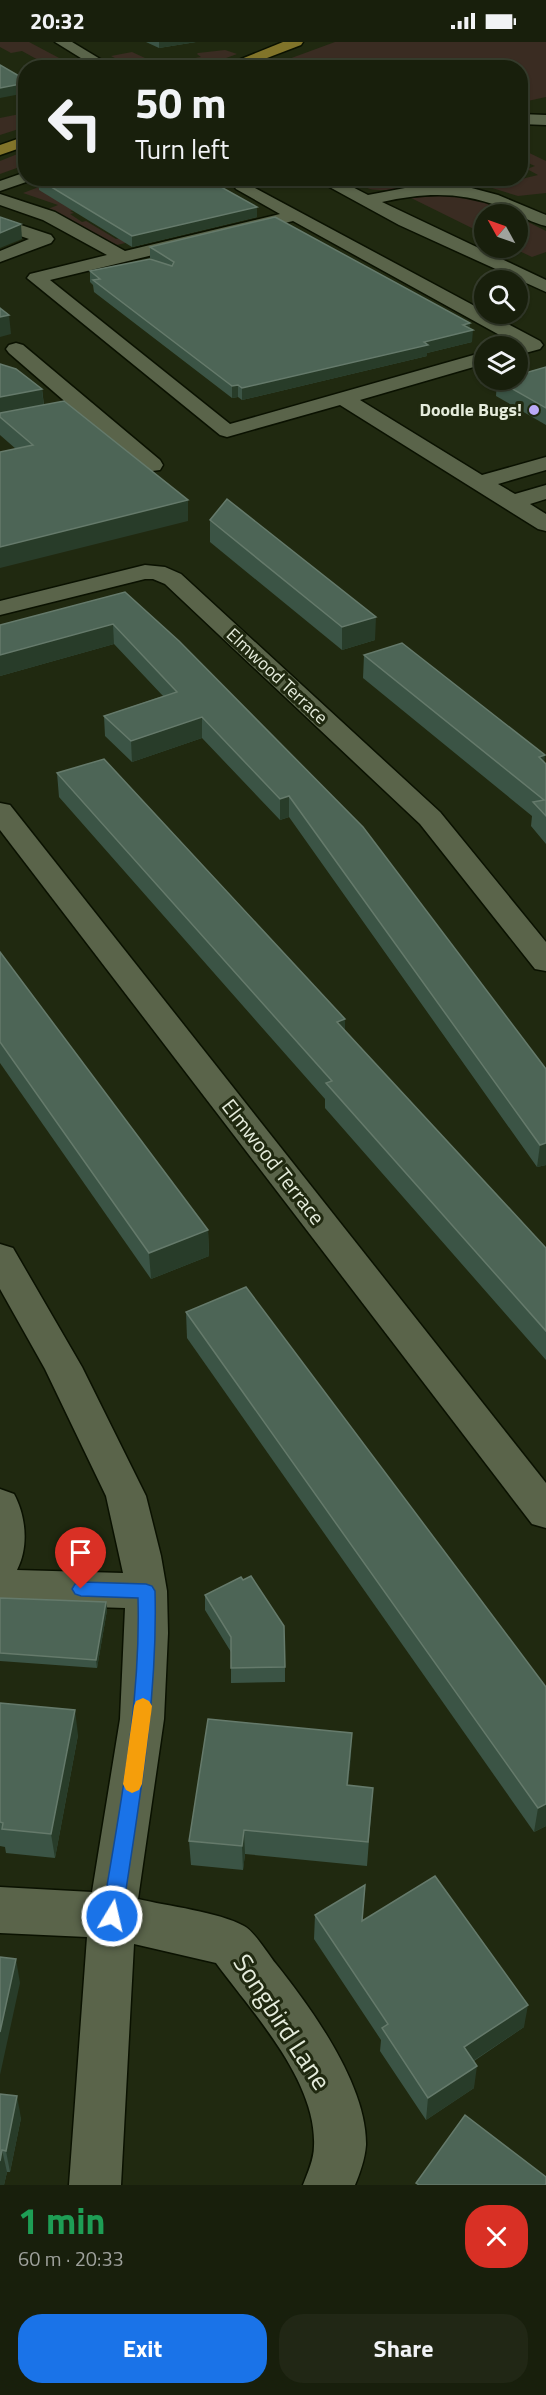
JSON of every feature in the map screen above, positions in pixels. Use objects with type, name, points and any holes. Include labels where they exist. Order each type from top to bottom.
[{"type":"main road","points":[[248,60],[296,42]]},
{"type":"main road","points":[[0,150],[18,144]]},
{"type":"street","points":[[62,42],[94,60]]},
{"type":"street","points":[[528,119],[546,120]]},
{"type":"street","points":[[0,186],[18,180]]},
{"type":"street","points":[[243,186],[517,336]]},
{"type":"street","points":[[336,186],[511,270]]},
{"type":"street","points":[[365,201],[447,186]]},
{"type":"street","points":[[461,186],[499,199],[546,221]]},
{"type":"street","points":[[0,199],[49,216],[123,257]]},
{"type":"street","points":[[295,215],[36,278],[227,431],[474,361]]},
{"type":"street","points":[[0,224],[45,239],[0,257]]},
{"type":"street","points":[[522,270],[541,265]]},
{"type":"street","points":[[528,278],[546,287]]},
{"type":"street","points":[[16,349],[152,465]]},
{"type":"street","points":[[343,398],[546,524]]},
{"type":"street","points":[[62,412],[83,408]]},
{"type":"street","points":[[480,482],[546,463]]},
{"type":"street","points":[[512,502],[546,492]]},
{"type":"street","name":"Elmwood Terrace","points":[[0,608],[145,572],[157,572],[173,579],[430,818],[546,962]]},
{"type":"street","name":"Elmwood Terrace","points":[[0,811],[546,1512]]},
{"type":"street","points":[[0,1257],[63,1367],[126,1496],[146,1591],[147,1633],[142,1719],[112,1916],[95,2185]]},
{"type":"street","points":[[0,1504],[4,1546],[0,1563]]},
{"type":"street","points":[[0,1587],[146,1591]]},
{"type":"street","name":"Songbird Lane","points":[[0,1910],[112,1916],[230,1943],[287,2021],[322,2074],[335,2108],[341,2143],[330,2185]]},
{"type":"shaded area","points":[[0,42],[29,42],[63,60],[38,60],[22,51],[11,53],[0,47]]},
{"type":"shaded area","points":[[335,42],[546,42],[546,97],[528,101],[528,60],[286,60]]},
{"type":"shaded area","points":[[225,50],[237,54],[221,60],[183,60],[201,57],[198,53]]},
{"type":"shaded area","points":[[132,52],[149,60],[119,60],[111,56]]},
{"type":"shaded area","points":[[18,114],[18,129],[0,135],[0,118]]},
{"type":"shaded area","points":[[528,152],[546,161],[546,193],[518,196],[489,187],[528,186],[528,177],[538,175],[528,170],[535,166],[528,163]]},
{"type":"shaded area","points":[[18,154],[18,168],[0,174],[0,161]]},
{"type":"shaded area","points":[[42,186],[101,186],[253,212],[117,245],[48,209],[58,205],[23,193]],"holes":[[[112,202],[124,237],[116,239],[86,221],[82,222],[70,214],[74,213],[70,211]]]},
{"type":"shaded area","points":[[363,186],[422,186],[407,189],[370,189]]},
{"type":"shaded area","points":[[403,194],[447,194],[477,198],[490,204],[474,204],[474,229]]},
{"type":"shaded area","points":[[528,222],[546,231],[546,252],[532,257],[528,255]]},
{"type":"building","points":[[0,65],[18,75],[18,85],[0,88]]},
{"type":"building","points":[[50,186],[219,186],[257,207],[132,236]]},
{"type":"building","points":[[0,217],[21,224],[0,233]]},
{"type":"building","points":[[275,217],[470,323],[463,325],[473,330],[424,342],[428,345],[242,388],[238,385],[232,386],[93,280],[100,279],[90,271],[150,259],[172,266],[174,262],[150,247]]},
{"type":"building","points":[[0,308],[9,315],[0,317]]},
{"type":"building","points":[[0,364],[16,369],[42,389],[0,397]]},
{"type":"building","points":[[546,367],[546,408],[514,390],[528,390],[528,372]]},
{"type":"building","points":[[64,401],[188,500],[0,547],[0,452],[33,445],[0,417],[0,413]]},
{"type":"building","points":[[227,499],[376,617],[342,627],[210,520]]},
{"type":"building","points":[[125,592],[179,641],[363,827],[546,1069],[546,1143],[540,1145],[289,796],[280,799],[202,717],[131,741],[104,716],[177,692],[113,624],[0,655],[0,625]]},
{"type":"building","points":[[402,643],[545,755],[539,757],[546,764],[546,816],[533,802],[544,800],[364,655]]},
{"type":"building","points":[[104,759],[345,1019],[337,1022],[546,1248],[546,1331],[326,1083],[332,1081],[57,773]]},
{"type":"building","points":[[0,952],[208,1230],[149,1253],[0,1042]]},
{"type":"building","points":[[246,1287],[546,1687],[546,1804],[538,1808],[186,1312]]},
{"type":"building","points":[[251,1576],[284,1626],[285,1667],[231,1668],[231,1637],[205,1595],[241,1577],[243,1580]]},
{"type":"building","points":[[0,1598],[106,1602],[96,1660],[0,1653]]},
{"type":"building","points":[[0,1703],[75,1710],[51,1834],[2,1829],[3,1823],[0,1822]]},
{"type":"building","points":[[208,1719],[352,1733],[347,1785],[373,1788],[368,1842],[244,1830],[242,1846],[189,1841]]},
{"type":"building","points":[[435,1876],[528,2005],[464,2047],[477,2066],[428,2098],[382,2028],[388,2024],[315,1915],[365,1885],[362,1921]]},
{"type":"building","points":[[0,1957],[16,1959],[0,2032]]},
{"type":"building","points":[[0,2094],[17,2096],[6,2151],[2,2150],[0,2161]]},
{"type":"building","points":[[465,2115],[546,2177],[545,2185],[419,2185],[416,2183]]},
{"type":"slow traffic","points":[[132,1784],[143,1706]]},
{"type":"place","name":"Doodle Bugs!","points":[[534,410]]},
{"type":"route","points":[[81,1589],[146,1591],[147,1633],[142,1719],[112,1916]]}]
